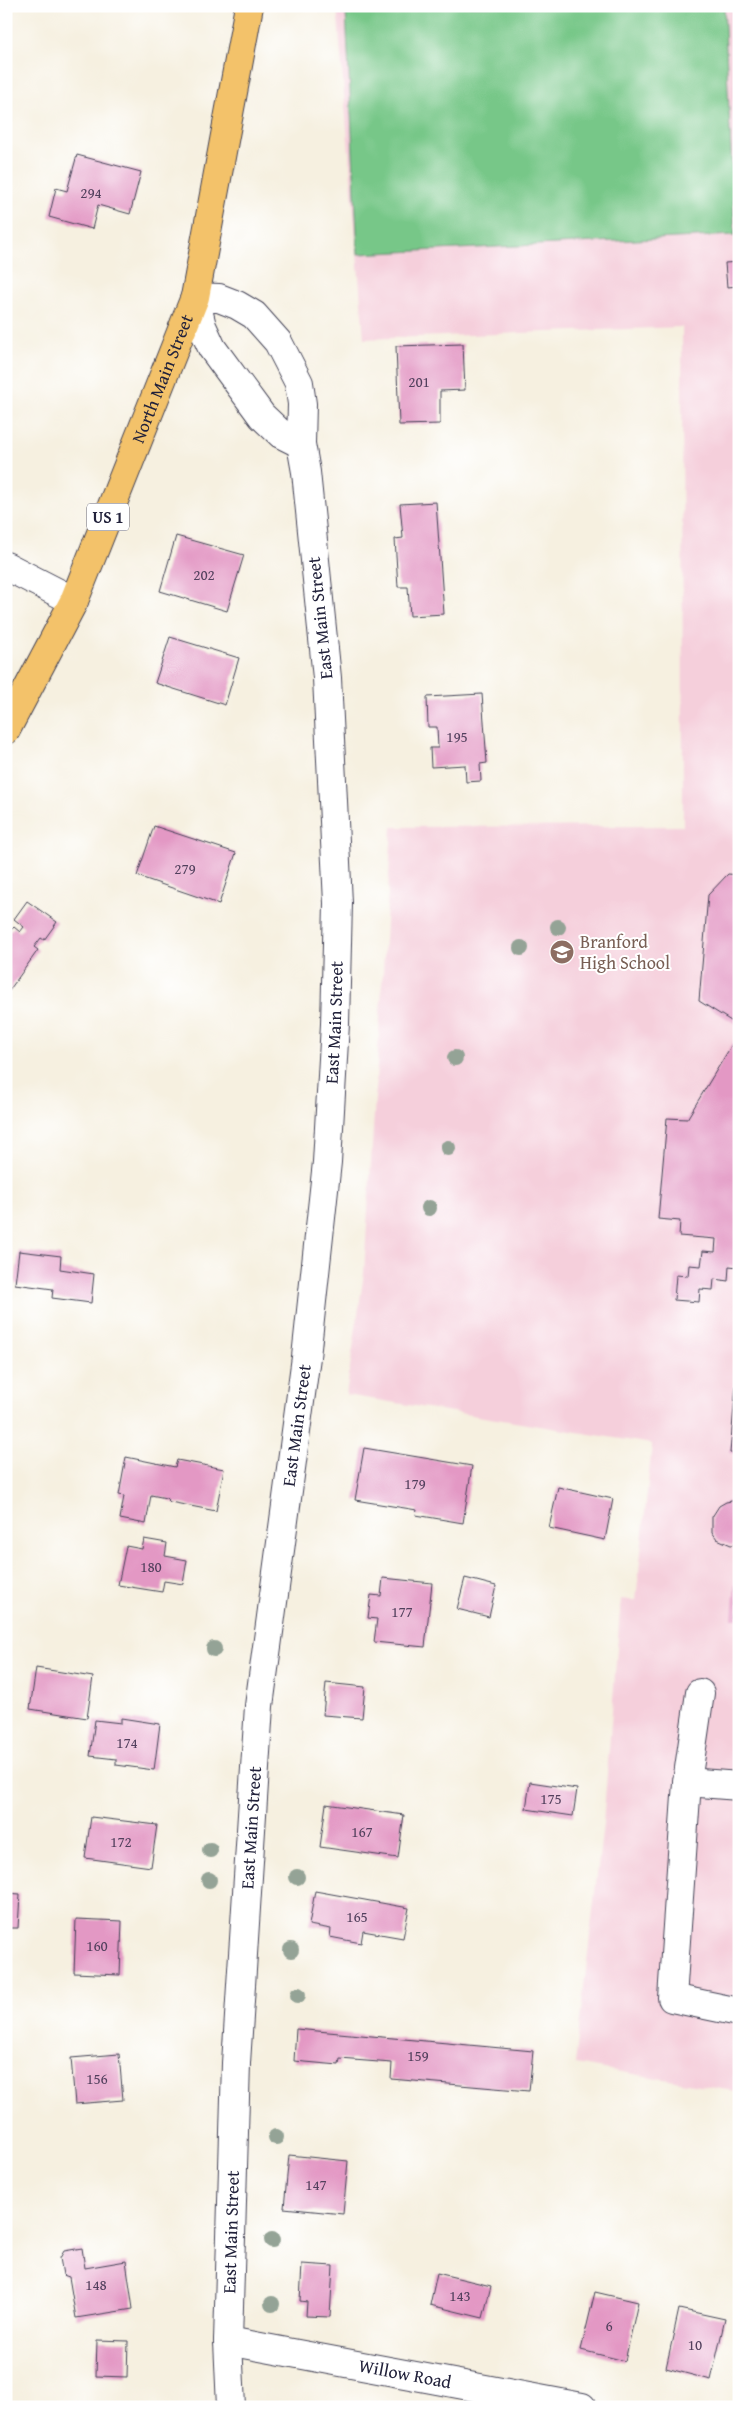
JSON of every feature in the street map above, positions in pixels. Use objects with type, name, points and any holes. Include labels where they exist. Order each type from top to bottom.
[{"type":"main road","name":"North Main Street","points":[[6,730],[74,601],[196,297],[250,6]]},
{"type":"street","points":[[196,297],[202,326],[212,348],[262,416],[281,434],[301,444]]},
{"type":"street","name":"East Main Street","points":[[196,297],[219,298],[237,305],[254,315],[278,342],[299,383],[302,404],[301,444],[306,472],[327,678],[338,903],[335,1024],[327,1162],[306,1357],[259,1706],[236,2063],[228,2342],[231,2407]]},
{"type":"street","points":[[6,566],[74,601]]},
{"type":"street","points":[[700,1693],[687,1782],[672,1998],[739,2012]]},
{"type":"street","points":[[687,1782],[739,1786]]},
{"type":"street","name":"Willow Road","points":[[228,2342],[582,2407]]},
{"type":"shaded area","name":"Branford High School","points":[[337,6],[739,6],[739,2092],[575,2064],[603,1824],[621,1599],[636,1601],[652,1444],[346,1395],[364,1273],[392,827],[683,826],[682,327],[364,339]]},
{"type":"green space","points":[[466,6],[724,6],[735,235],[358,254],[346,12]]},
{"type":"building","points":[[77,155],[141,172],[130,214],[98,205],[92,229],[49,217],[56,188],[67,191]]},
{"type":"building","points":[[739,262],[739,286],[727,287],[725,263]]},
{"type":"building","points":[[463,344],[465,390],[440,391],[440,424],[399,425],[396,346]]},
{"type":"building","points":[[436,502],[444,614],[410,616],[408,587],[398,587],[395,539],[403,538],[400,504]]},
{"type":"building","points":[[176,536],[244,555],[227,611],[160,591]]},
{"type":"building","points":[[170,637],[239,658],[225,705],[155,683]]},
{"type":"building","points":[[482,694],[487,763],[480,764],[481,781],[466,782],[465,765],[431,767],[430,748],[438,748],[437,727],[428,727],[427,697]]},
{"type":"building","points":[[154,826],[236,853],[219,904],[137,876]]},
{"type":"building","points":[[728,874],[739,875],[739,1026],[699,1001],[708,895]]},
{"type":"building","points":[[27,901],[57,922],[44,940],[41,938],[34,947],[38,950],[6,995],[6,927],[11,930],[14,927],[20,932],[24,927],[14,919]]},
{"type":"building","points":[[739,1033],[738,1267],[729,1266],[728,1281],[714,1279],[713,1290],[700,1289],[699,1302],[674,1300],[676,1275],[688,1276],[689,1265],[701,1266],[703,1251],[715,1252],[716,1239],[679,1236],[680,1221],[658,1219],[667,1118],[687,1119]]},
{"type":"building","points":[[19,1251],[61,1256],[60,1269],[94,1274],[91,1303],[52,1298],[53,1289],[15,1284]]},
{"type":"building","points":[[737,1372],[739,1372],[739,1454],[730,1453]]},
{"type":"building","points":[[364,1448],[472,1466],[463,1523],[416,1515],[417,1510],[355,1500]]},
{"type":"building","points":[[126,1457],[175,1467],[177,1460],[224,1469],[216,1511],[170,1502],[166,1498],[151,1495],[146,1524],[120,1519],[124,1496],[119,1495]]},
{"type":"building","points":[[558,1487],[613,1499],[605,1540],[549,1528]]},
{"type":"building","points":[[737,1492],[739,1544],[731,1545],[717,1539],[712,1532],[712,1517],[719,1506],[726,1502],[737,1500]]},
{"type":"building","points":[[144,1539],[167,1543],[165,1556],[187,1560],[183,1584],[164,1581],[162,1592],[118,1585],[126,1546],[142,1549]]},
{"type":"building","points":[[737,1556],[739,1556],[739,1619],[732,1619]]},
{"type":"building","points":[[383,1578],[432,1583],[425,1647],[374,1642],[377,1619],[368,1618],[371,1595],[381,1596]]},
{"type":"building","points":[[465,1578],[496,1586],[489,1617],[457,1609]]},
{"type":"building","points":[[36,1668],[93,1677],[87,1718],[30,1709]]},
{"type":"building","points":[[326,1683],[365,1687],[362,1718],[323,1715]]},
{"type":"building","points":[[121,1718],[160,1724],[154,1770],[116,1765],[116,1759],[90,1756],[95,1720],[121,1723]]},
{"type":"building","points":[[530,1782],[577,1789],[573,1816],[526,1809]]},
{"type":"building","points":[[326,1804],[404,1815],[398,1858],[320,1847]]},
{"type":"building","points":[[91,1817],[157,1825],[151,1867],[85,1858]]},
{"type":"building","points":[[315,1891],[409,1908],[403,1938],[363,1931],[361,1943],[330,1937],[331,1929],[309,1925]]},
{"type":"building","points":[[6,1893],[20,1894],[18,1928],[6,1928]]},
{"type":"building","points":[[76,1919],[122,1921],[120,1975],[74,1973]]},
{"type":"building","points":[[296,2029],[533,2051],[529,2091],[391,2079],[392,2063],[340,2059],[339,2065],[294,2061]]},
{"type":"building","points":[[119,2054],[123,2100],[75,2104],[71,2058]]},
{"type":"building","points":[[289,2155],[348,2161],[343,2214],[284,2208]]},
{"type":"building","points":[[82,2248],[85,2268],[126,2261],[133,2309],[76,2318],[69,2277],[63,2275],[60,2258],[64,2251]]},
{"type":"building","points":[[302,2264],[333,2266],[330,2317],[306,2316],[307,2302],[300,2301]]},
{"type":"building","points":[[437,2273],[491,2286],[483,2318],[430,2305]]},
{"type":"building","points":[[595,2292],[638,2302],[625,2361],[581,2350]]},
{"type":"building","points":[[679,2309],[725,2319],[711,2380],[666,2368]]},
{"type":"building","points":[[97,2340],[128,2341],[127,2377],[96,2376]]},
{"type":"place","name":"Branford High School","points":[[562,952]]}]
